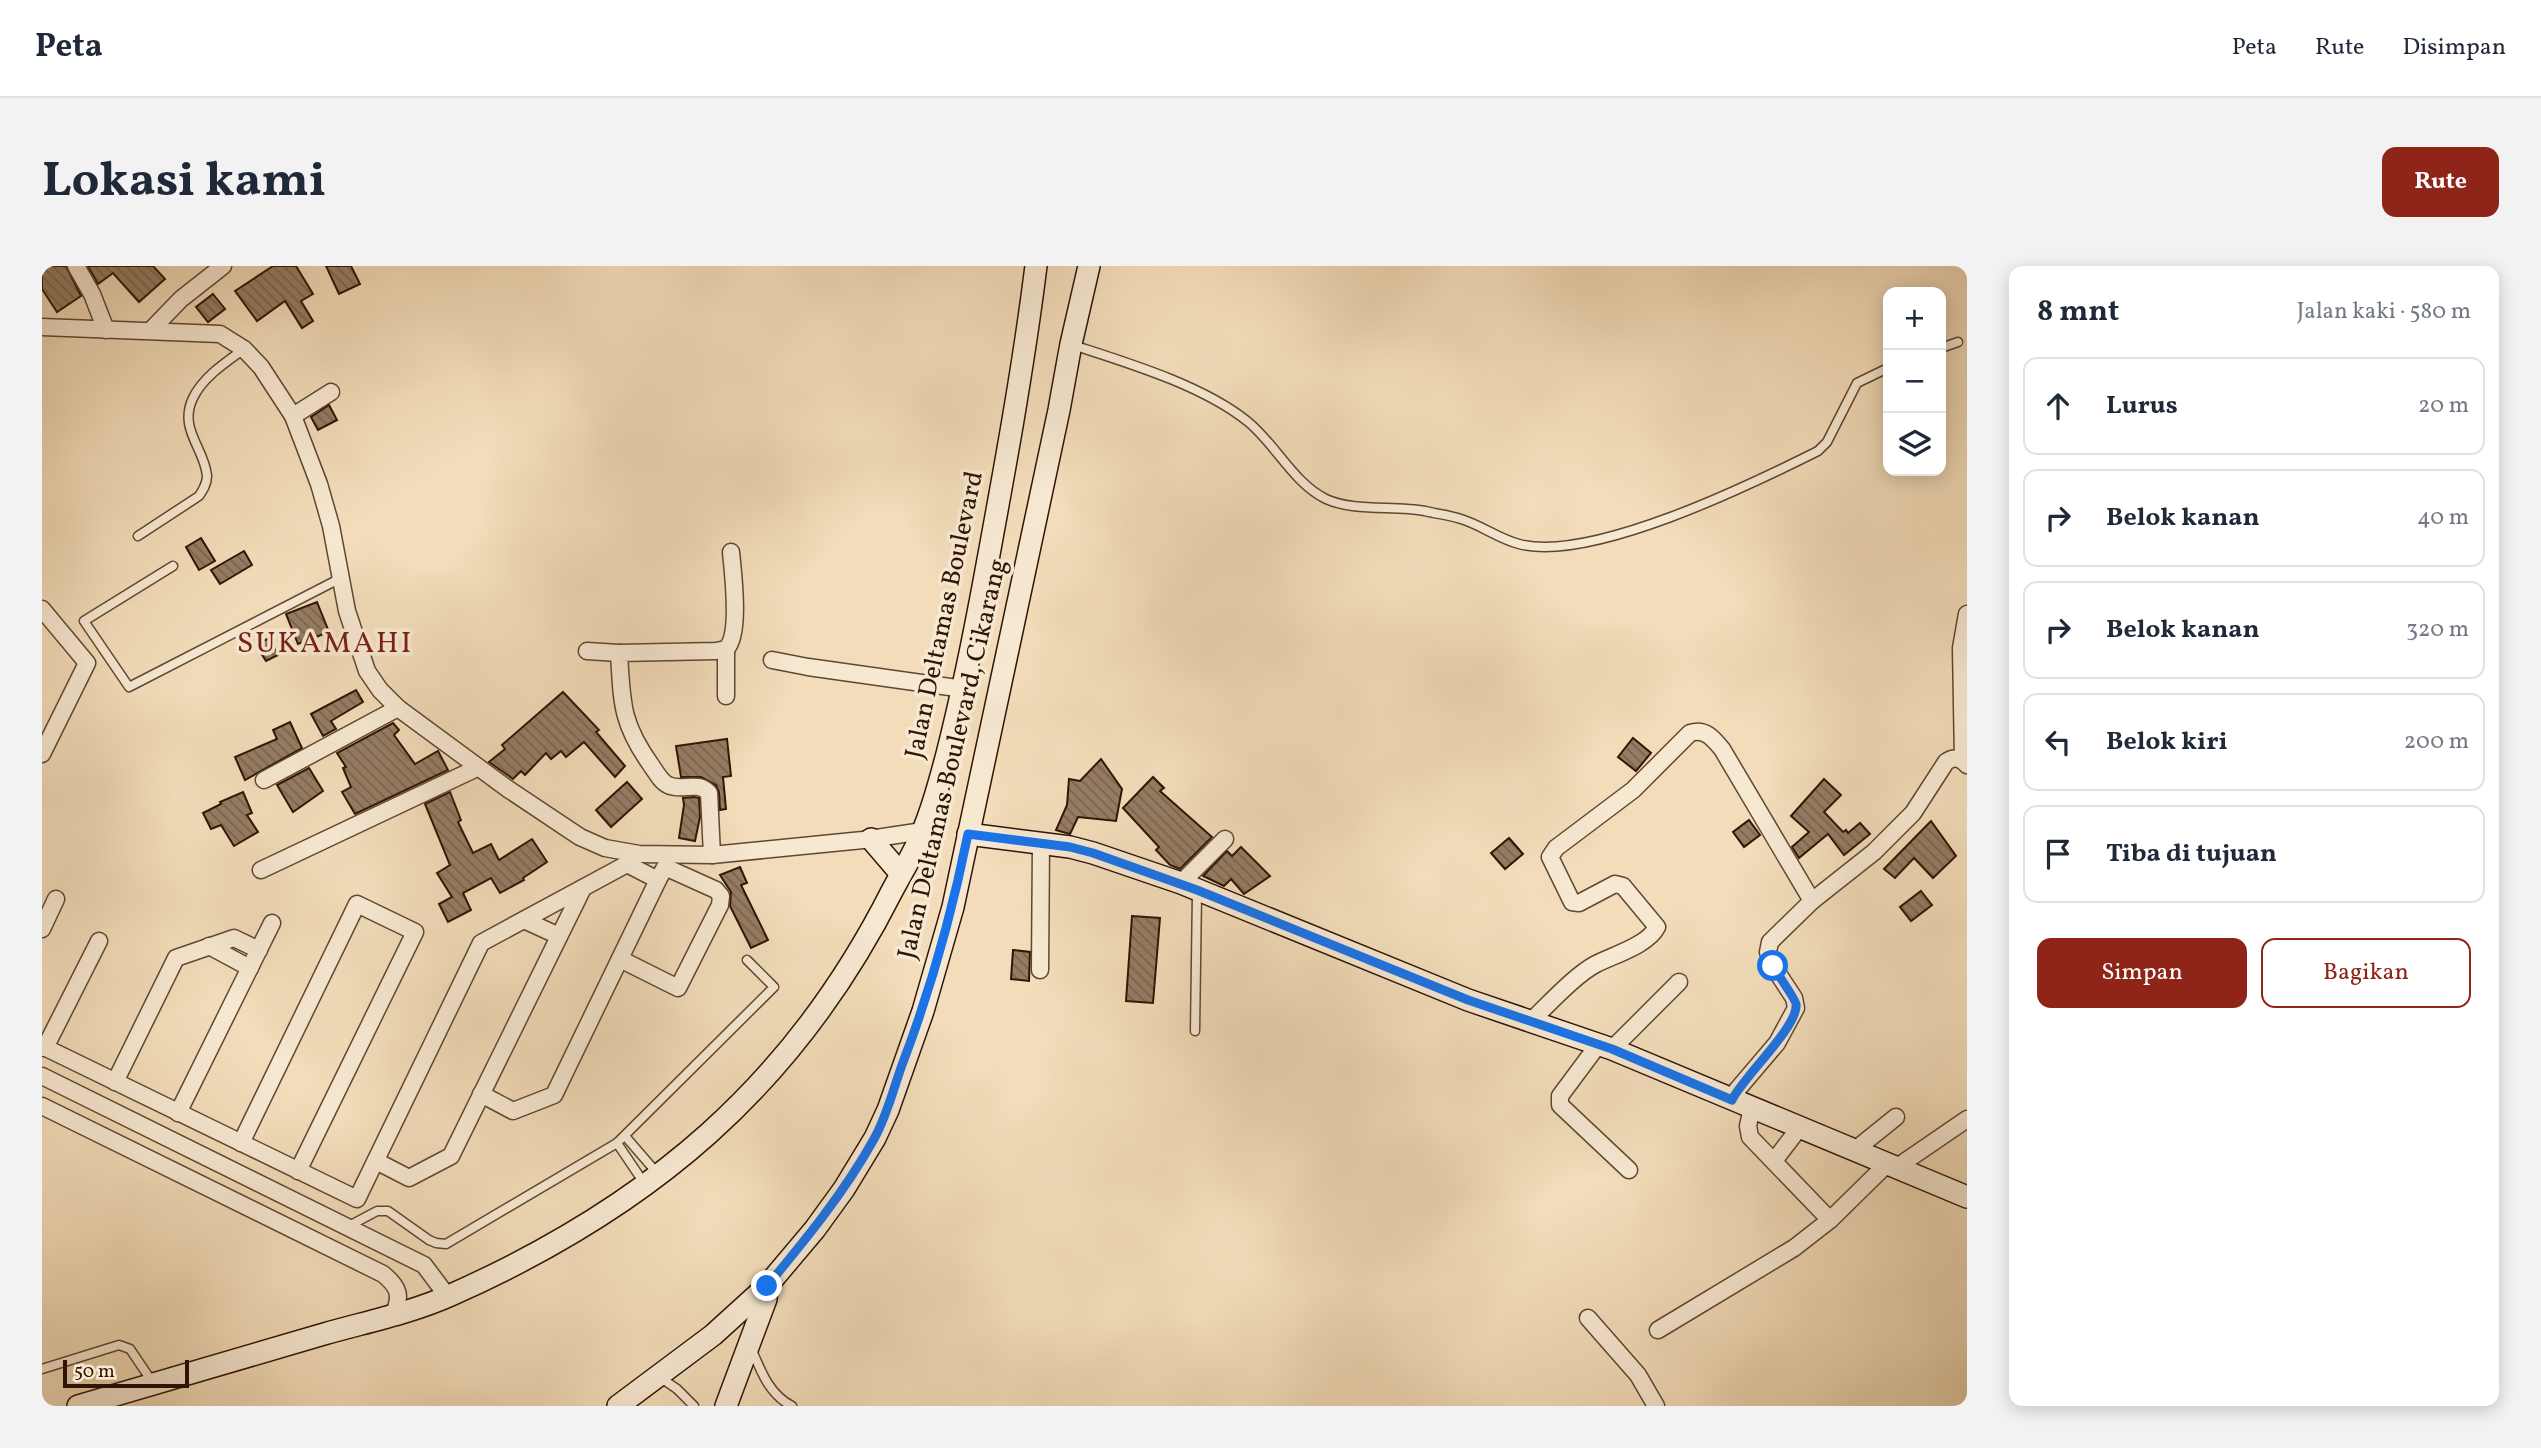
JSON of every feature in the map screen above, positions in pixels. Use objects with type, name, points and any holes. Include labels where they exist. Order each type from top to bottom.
[{"type":"street","points":[[76,266],[92,294],[106,330]]},
{"type":"street","name":"Jalan Deltamas Boulevard","points":[[78,1406],[448,1297],[563,1239],[653,1181],[736,1110],[799,1040],[850,966],[923,831],[964,689],[1017,396],[1036,266]]},
{"type":"street","name":"Jalan Deltamas Boulevard, Cikarang","points":[[618,1406],[713,1335],[767,1286],[844,1189],[875,1138],[888,1110],[923,1011],[953,907],[1059,410],[1070,344],[1089,266]]},
{"type":"street","points":[[151,330],[171,308],[216,268]]},
{"type":"street","points":[[42,327],[220,334],[244,349],[261,367],[293,416],[319,484],[331,526],[347,611],[367,671],[380,691],[398,708],[477,768],[558,823],[605,848],[639,854],[712,855],[923,831]]},
{"type":"street","points":[[293,416],[331,392]]},
{"type":"street","points":[[726,696],[726,649],[732,640],[734,603],[732,552]]},
{"type":"street","points":[[42,609],[87,663],[42,754]]},
{"type":"street","points":[[1830,1220],[1748,1132],[1737,1090],[1777,1043],[1796,1008],[1794,998],[1773,966],[1768,948],[1770,942],[1812,901],[1874,852],[1905,821],[1946,762],[1951,759],[1965,763],[1961,648],[1967,614]]},
{"type":"street","points":[[587,651],[619,653],[726,649]]},
{"type":"street","points":[[619,653],[622,705],[634,741],[666,785],[676,788],[697,786],[709,793],[712,855]]},
{"type":"street","points":[[772,660],[964,689]]},
{"type":"street","points":[[264,780],[398,708]]},
{"type":"street","points":[[1530,1022],[1595,964],[1622,953],[1654,932],[1657,927],[1623,886],[1615,884],[1579,903],[1572,902],[1550,857],[1556,848],[1633,790],[1690,733],[1704,732],[1712,736],[1722,749],[1812,901]]},
{"type":"street","points":[[261,870],[477,768]]},
{"type":"street","points":[[968,834],[1093,853],[1189,887],[1418,980],[1605,1047],[1967,1197]]},
{"type":"street","points":[[871,839],[901,874]]},
{"type":"street","points":[[1189,887],[1225,839]]},
{"type":"street","points":[[1040,970],[1041,844]]},
{"type":"street","points":[[99,941],[44,1047],[357,1199],[481,943],[627,864],[658,880]]},
{"type":"street","points":[[481,1094],[513,1111],[554,1095],[620,958],[665,867],[716,890],[720,896],[720,905],[678,988],[620,958]]},
{"type":"street","points":[[376,1161],[409,1178],[451,1156],[583,888]]},
{"type":"street","points":[[42,929],[56,900]]},
{"type":"street","points":[[241,1143],[357,904],[415,932],[298,1171]]},
{"type":"street","points":[[524,920],[559,936]]},
{"type":"street","points":[[178,1112],[272,923]]},
{"type":"street","points":[[115,1082],[176,958],[233,938],[259,950]]},
{"type":"street","points":[[209,946],[250,968]]},
{"type":"street","points":[[1629,1170],[1563,1110],[1560,1096],[1605,1047],[1679,982]]},
{"type":"street","points":[[42,1076],[424,1265],[448,1297]]},
{"type":"street","points":[[42,1107],[383,1274],[394,1283],[398,1291],[399,1300],[393,1315]]},
{"type":"street","points":[[1855,1150],[1896,1116]]},
{"type":"street","points":[[1658,1330],[1794,1248],[1892,1166],[1967,1119]]},
{"type":"street","points":[[1774,1161],[1800,1127]]},
{"type":"street","points":[[167,1168],[180,1144]]},
{"type":"street","points":[[726,1406],[750,1345],[766,1298],[767,1286]]},
{"type":"street","points":[[1588,1318],[1638,1375],[1656,1406]]},
{"type":"lane","points":[[1946,346],[1958,342]]},
{"type":"lane","points":[[1070,344],[1204,394],[1247,421],[1276,449],[1301,480],[1326,499],[1368,508],[1414,509],[1461,519],[1520,545],[1565,546],[1634,529],[1739,490],[1818,451],[1827,442],[1857,383],[1883,370]]},
{"type":"lane","points":[[138,536],[199,496],[205,486],[207,475],[189,425],[193,398],[208,378],[244,349]]},
{"type":"lane","points":[[173,566],[84,621],[129,687],[339,579]]},
{"type":"lane","points":[[1189,887],[1195,1031]]},
{"type":"lane","points":[[347,1227],[377,1211],[387,1211],[436,1244],[446,1244],[617,1143],[774,987],[747,960]]},
{"type":"lane","points":[[625,1136],[653,1181]]},
{"type":"lane","points":[[617,1143],[653,1181]]},
{"type":"lane","points":[[42,1369],[118,1345],[125,1346],[153,1384]]},
{"type":"lane","points":[[750,1345],[764,1380],[792,1406]]},
{"type":"lane","points":[[659,1376],[694,1406]]},
{"type":"building","points":[[42,266],[66,266],[81,296],[57,312],[42,289]]},
{"type":"building","points":[[88,266],[153,266],[165,279],[139,302],[113,273],[98,284]]},
{"type":"building","points":[[273,266],[296,266],[313,294],[301,301],[313,321],[302,328],[285,301],[257,321],[235,291]]},
{"type":"building","points":[[326,266],[351,266],[360,284],[339,294]]},
{"type":"building","points":[[213,294],[225,309],[208,322],[196,307]]},
{"type":"building","points":[[329,405],[337,420],[318,430],[311,417]]},
{"type":"building","points":[[201,538],[215,561],[199,570],[186,547]]},
{"type":"building","points":[[244,551],[252,565],[220,584],[211,570]]},
{"type":"building","points":[[317,602],[329,632],[298,644],[286,614]]},
{"type":"building","points":[[269,638],[278,655],[266,661],[256,645]]},
{"type":"building","points":[[356,690],[363,702],[331,721],[336,729],[323,736],[311,714]]},
{"type":"building","points":[[563,692],[599,730],[596,732],[625,766],[615,777],[584,742],[566,757],[561,751],[551,759],[546,753],[525,775],[521,771],[513,779],[489,762],[505,749],[502,745]]},
{"type":"building","points":[[290,722],[302,748],[245,780],[235,757],[277,739],[273,730]]},
{"type":"building","points":[[393,723],[399,730],[394,735],[415,764],[438,751],[448,770],[355,814],[342,792],[351,787],[343,768],[346,767],[337,753]]},
{"type":"building","points":[[1633,738],[1651,753],[1636,771],[1618,757]]},
{"type":"building","points":[[727,739],[731,776],[723,777],[726,809],[720,810],[716,785],[701,777],[681,777],[676,746]]},
{"type":"building","points":[[1101,759],[1122,789],[1116,821],[1078,817],[1070,834],[1056,830],[1067,805],[1069,779],[1080,781]]},
{"type":"building","points":[[309,768],[323,791],[293,812],[277,785]]},
{"type":"building","points":[[1153,777],[1164,788],[1160,791],[1212,837],[1180,869],[1170,865],[1156,850],[1159,847],[1123,808]]},
{"type":"building","points":[[1824,779],[1841,795],[1824,812],[1843,832],[1846,830],[1848,833],[1860,823],[1870,834],[1844,855],[1828,834],[1799,858],[1792,847],[1809,832],[1791,816]]},
{"type":"building","points":[[627,782],[642,799],[611,827],[596,810]]},
{"type":"building","points":[[243,792],[252,813],[247,815],[258,832],[234,846],[221,825],[211,829],[203,813]]},
{"type":"building","points":[[450,792],[461,820],[458,822],[473,853],[491,844],[499,860],[532,839],[547,862],[523,878],[524,880],[500,893],[491,878],[463,893],[471,910],[448,922],[439,904],[452,897],[437,873],[450,865],[425,804]]},
{"type":"building","points":[[683,798],[699,798],[700,817],[695,841],[679,838]]},
{"type":"building","points":[[1749,820],[1760,835],[1744,847],[1733,832]]},
{"type":"building","points":[[1931,821],[1956,856],[1933,878],[1914,858],[1895,878],[1884,869]]},
{"type":"building","points":[[1509,838],[1523,854],[1505,869],[1491,853]]},
{"type":"building","points":[[1241,847],[1270,876],[1244,894],[1231,879],[1224,886],[1203,876],[1227,851],[1232,856]]},
{"type":"building","points":[[740,867],[747,883],[741,885],[768,940],[751,948],[730,906],[731,892],[720,875]]},
{"type":"building","points":[[1921,891],[1932,905],[1911,921],[1900,907]]},
{"type":"building","points":[[1132,916],[1160,918],[1153,1003],[1126,1001]]},
{"type":"building","points":[[1013,950],[1030,952],[1029,981],[1011,979]]},
{"type":"district","name":"SUKAMAHI","points":[[325,644]]},
{"type":"route","points":[[767,1286],[844,1189],[875,1138],[888,1110],[923,1011],[953,907],[968,834],[1070,847],[1093,853],[1197,890],[1468,1000],[1612,1049],[1732,1100],[1737,1090],[1777,1043],[1796,1008],[1794,998],[1773,966]]}]
